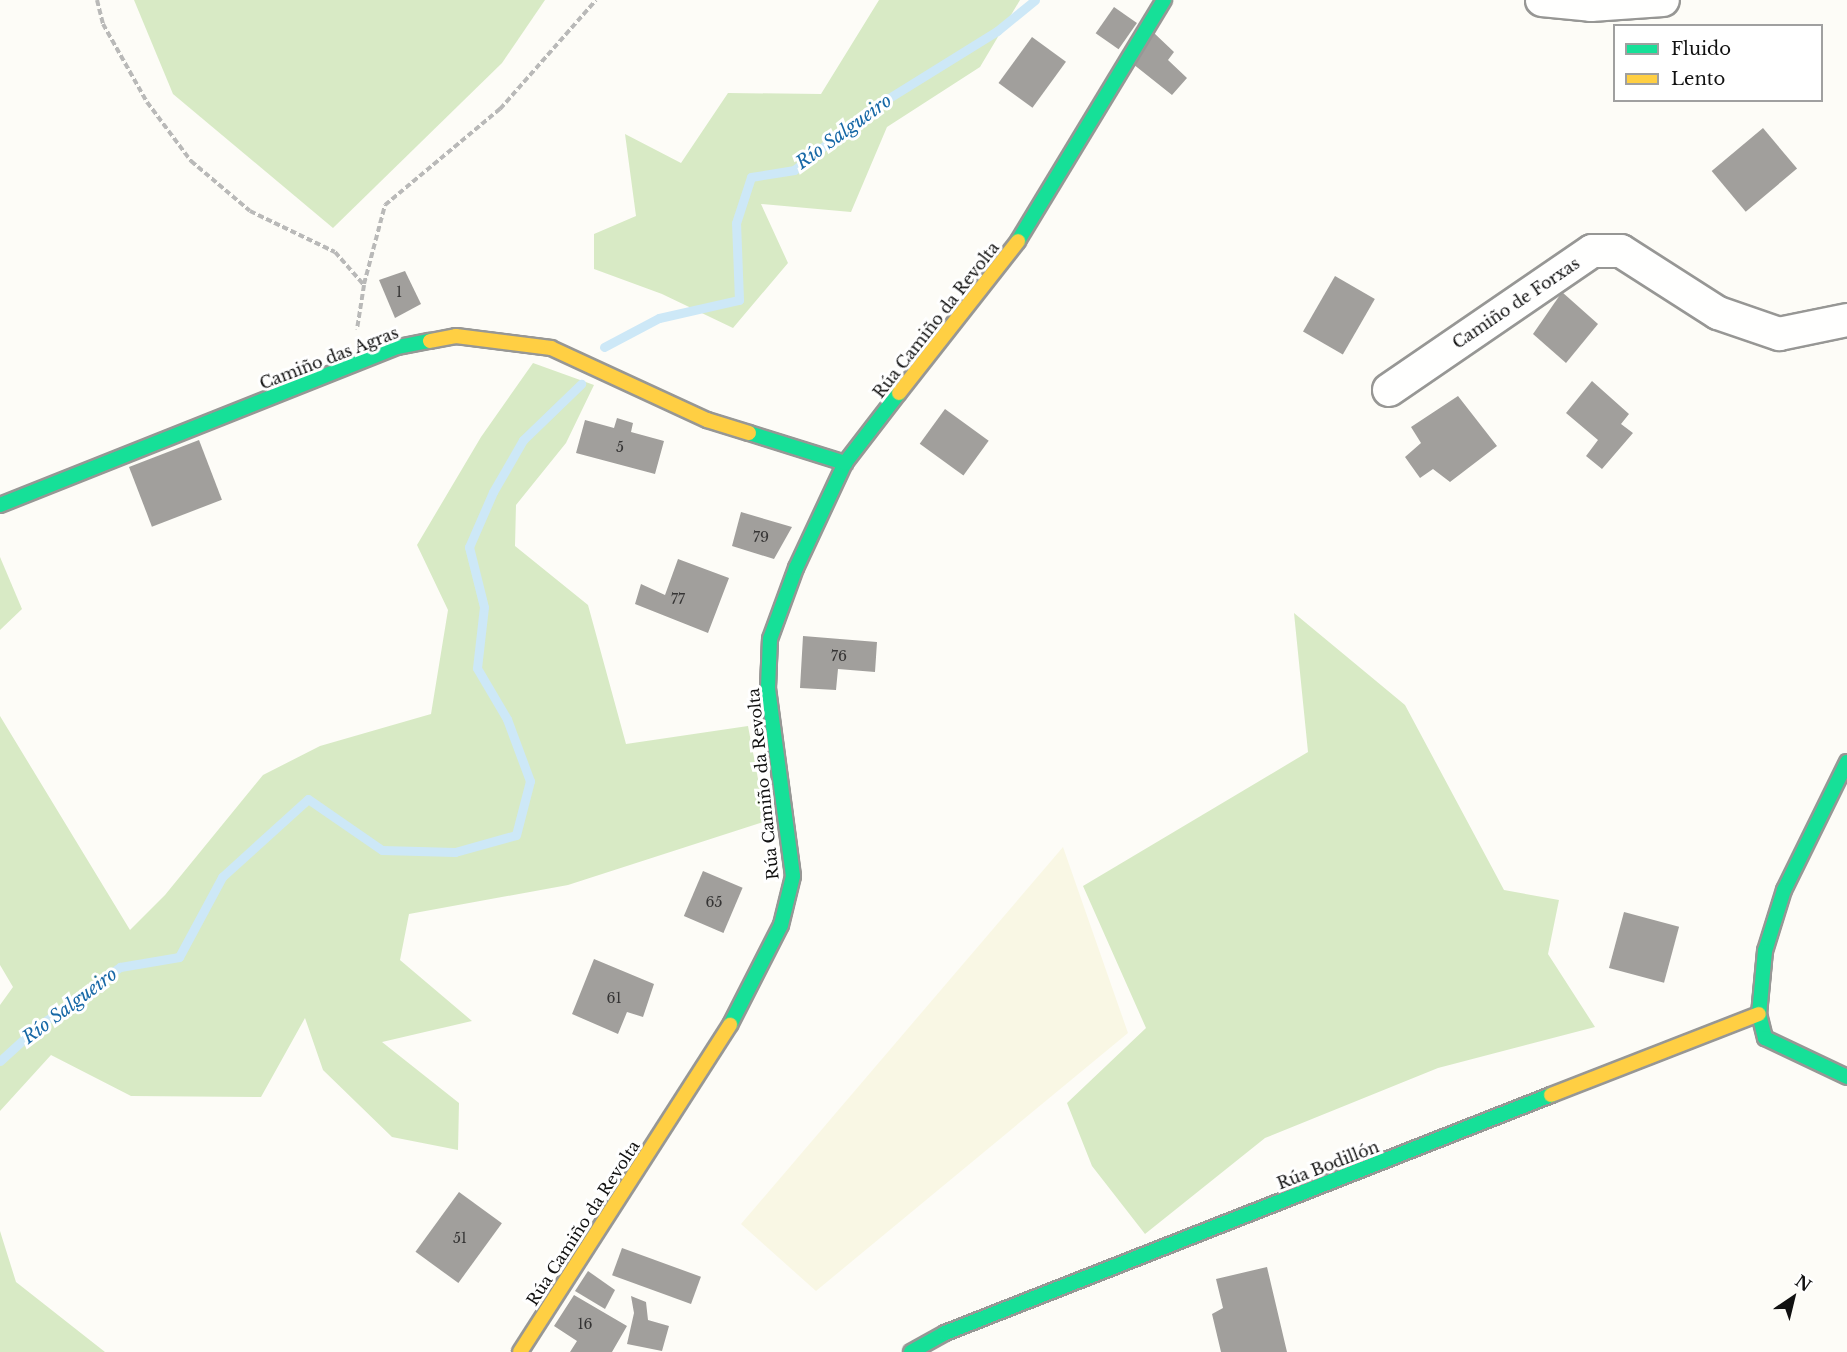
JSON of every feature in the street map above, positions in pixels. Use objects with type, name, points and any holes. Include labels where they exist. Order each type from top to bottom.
[{"type":"street","name":"Rúa Camiño da Revolta","points":[[520,1352],[734,1019],[781,925],[793,876],[768,688],[770,639],[796,568],[845,463],[1025,232],[1164,0]]},
{"type":"street","points":[[1542,0],[1591,4],[1663,0]]},
{"type":"street","name":"Camiño de Forxas","points":[[1389,390],[1592,251],[1621,251],[1718,313],[1779,334],[1847,320]]},
{"type":"street","name":"Camiño das Agras","points":[[0,506],[398,347],[456,336],[551,348],[707,420],[845,463]]},
{"type":"street","points":[[1847,762],[1784,890],[1765,951],[1759,1014],[1765,1038],[1847,1077]]},
{"type":"street","name":"Rúa Bodillón","points":[[910,1352],[945,1333],[1759,1014]]},
{"type":"path","points":[[97,0],[103,24],[147,102],[191,161],[250,211],[335,252],[364,285]]},
{"type":"path","points":[[352,365],[364,285],[385,205],[500,109],[596,0]]},
{"type":"shaded area","points":[[1063,847],[1128,1033],[816,1291],[741,1224]]},
{"type":"green space","points":[[134,0],[545,0],[502,63],[333,228],[173,94]]},
{"type":"green space","points":[[879,0],[1020,0],[980,67],[887,127],[851,212],[761,204],[788,263],[733,328],[662,294],[594,269],[594,234],[636,216],[625,134],[681,163],[728,93],[821,94]]},
{"type":"green space","points":[[533,363],[594,385],[566,443],[516,505],[515,546],[588,605],[626,744],[748,726],[766,821],[568,885],[409,914],[400,960],[472,1021],[382,1042],[459,1103],[458,1150],[392,1137],[323,1070],[305,1018],[261,1097],[131,1096],[51,1055],[0,1111],[0,1005],[13,987],[0,965],[0,716],[130,930],[165,895],[263,775],[320,746],[431,714],[448,610],[417,545],[481,437]]},
{"type":"green space","points":[[0,557],[22,609],[0,630]]},
{"type":"green space","points":[[1294,613],[1405,705],[1504,890],[1559,900],[1548,954],[1595,1027],[1438,1068],[1265,1138],[1145,1234],[1092,1166],[1067,1103],[1146,1028],[1083,886],[1308,752]]},
{"type":"green space","points":[[0,1231],[16,1282],[105,1352],[0,1352]]},
{"type":"building","points":[[1114,7],[1137,23],[1119,49],[1096,33]]},
{"type":"building","points":[[1154,33],[1174,52],[1168,60],[1187,78],[1172,95],[1133,64]]},
{"type":"building","points":[[1032,37],[1066,62],[1032,108],[998,83]]},
{"type":"building","points":[[1763,128],[1797,169],[1746,212],[1712,171]]},
{"type":"building","points":[[405,271],[421,304],[395,318],[379,280]]},
{"type":"building","points":[[1335,276],[1375,299],[1343,354],[1303,331]]},
{"type":"building","points":[[1562,292],[1598,324],[1566,363],[1533,334]]},
{"type":"building","points":[[1592,381],[1629,414],[1621,424],[1633,433],[1602,469],[1586,456],[1598,440],[1566,413]]},
{"type":"building","points":[[1458,396],[1497,446],[1450,482],[1433,469],[1420,478],[1405,457],[1421,443],[1411,427]]},
{"type":"building","points":[[945,409],[989,441],[963,476],[920,444]]},
{"type":"building","points":[[617,418],[633,423],[631,432],[664,441],[655,474],[576,453],[585,420],[614,428]]},
{"type":"building","points":[[199,440],[222,500],[152,527],[129,467]]},
{"type":"building","points":[[741,512],[792,527],[774,559],[732,546]]},
{"type":"building","points":[[678,559],[729,578],[708,633],[635,604],[641,584],[665,595]]},
{"type":"building","points":[[803,636],[877,642],[875,672],[838,669],[836,690],[800,688]]},
{"type":"building","points":[[703,871],[743,888],[723,933],[684,916]]},
{"type":"building","points":[[1624,912],[1679,927],[1664,983],[1609,968]]},
{"type":"building","points":[[594,959],[654,984],[643,1017],[627,1012],[618,1034],[572,1014]]},
{"type":"building","points":[[459,1192],[502,1223],[458,1283],[416,1252]]},
{"type":"building","points":[[622,1248],[701,1277],[691,1304],[612,1275]]},
{"type":"building","points":[[1267,1267],[1287,1352],[1221,1352],[1212,1314],[1223,1308],[1216,1279]]},
{"type":"building","points":[[588,1271],[615,1290],[605,1309],[575,1291]]},
{"type":"building","points":[[574,1295],[627,1326],[612,1352],[570,1352],[577,1341],[554,1326]]},
{"type":"building","points":[[631,1296],[646,1302],[648,1320],[669,1326],[662,1351],[627,1344],[634,1313]]},
{"type":"waterway","name":"Río Salgueiro","points":[[604,347],[659,318],[739,300],[736,223],[751,177],[794,170],[868,111],[997,31],[1035,0]]},
{"type":"waterway","name":"Río Salgueiro","points":[[0,1061],[36,1028],[120,967],[179,957],[222,877],[308,799],[382,850],[455,852],[516,835],[530,781],[507,719],[477,668],[484,607],[469,547],[493,492],[523,440],[581,384]]},
{"type":"traffic: fast","points":[[1018,241],[1164,0]]},
{"type":"traffic: fast","points":[[0,505],[398,347],[430,341]]},
{"type":"traffic: fast","points":[[730,1025],[781,925],[793,876],[768,688],[770,639],[796,568],[845,463],[899,393]]},
{"type":"traffic: fast","points":[[749,433],[845,463]]},
{"type":"traffic: fast","points":[[1847,762],[1784,890],[1765,951],[1759,1014],[1765,1038],[1847,1077]]},
{"type":"traffic: fast","points":[[911,1352],[945,1333],[1551,1095]]},
{"type":"traffic: slow","points":[[899,393],[1018,241]]},
{"type":"traffic: slow","points":[[430,341],[456,336],[551,348],[707,420],[749,433]]},
{"type":"traffic: slow","points":[[1551,1095],[1759,1014]]},
{"type":"traffic: slow","points":[[520,1352],[730,1025]]}]
